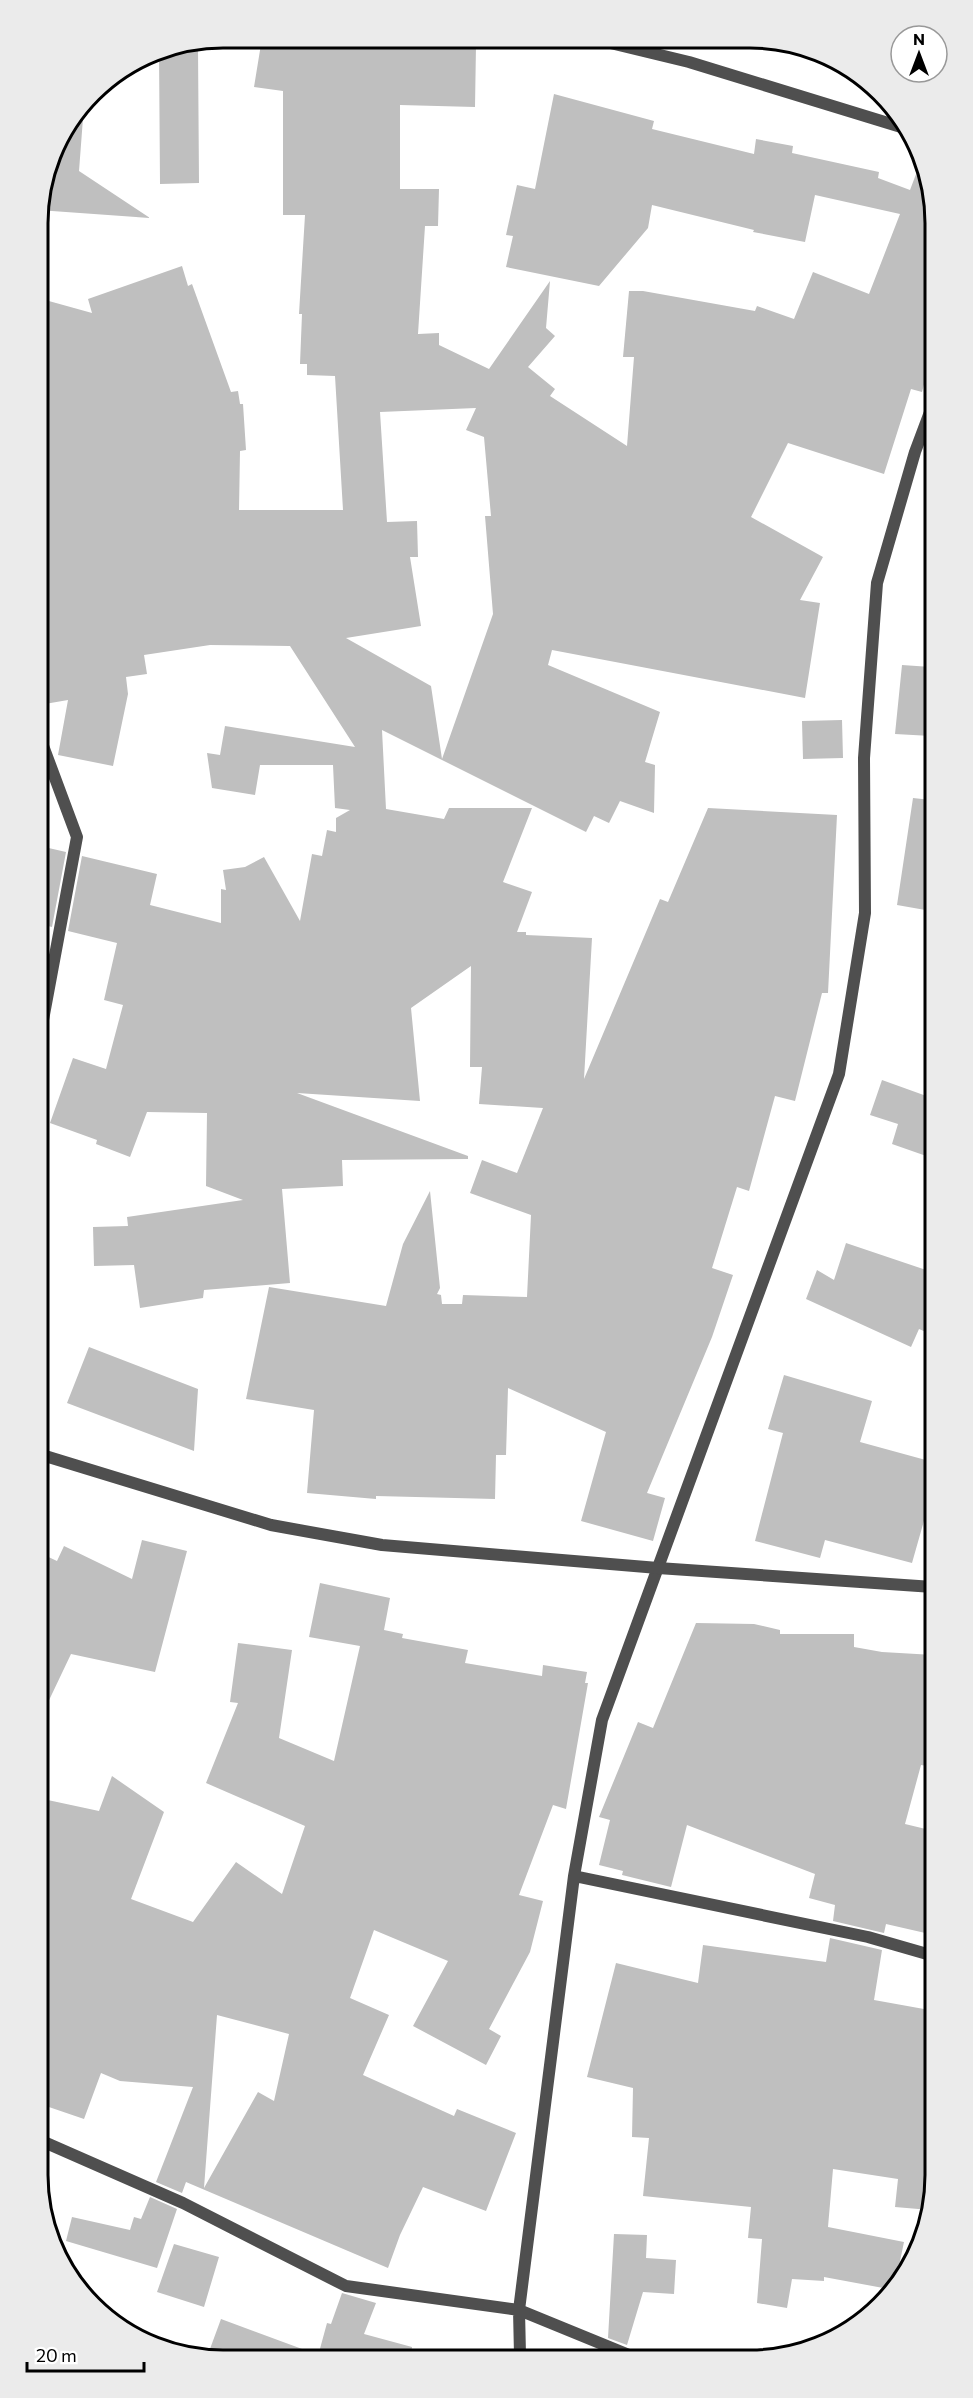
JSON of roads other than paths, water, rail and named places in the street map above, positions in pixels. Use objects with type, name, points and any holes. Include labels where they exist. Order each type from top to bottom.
[{"type":"street","points":[[631,48],[689,62],[894,125]]},
{"type":"street","points":[[520,2350],[519,2310],[574,1876],[602,1720],[838,1074],[865,913],[864,758],[877,583],[915,452],[925,425]]},
{"type":"street","points":[[48,759],[77,837],[48,993]]},
{"type":"street","points":[[48,1457],[270,1525],[382,1545],[658,1568],[925,1586]]},
{"type":"street","points":[[574,1876],[868,1937],[925,1953]]},
{"type":"street","points":[[48,2144],[183,2203],[346,2286],[519,2310],[617,2350]]}]
